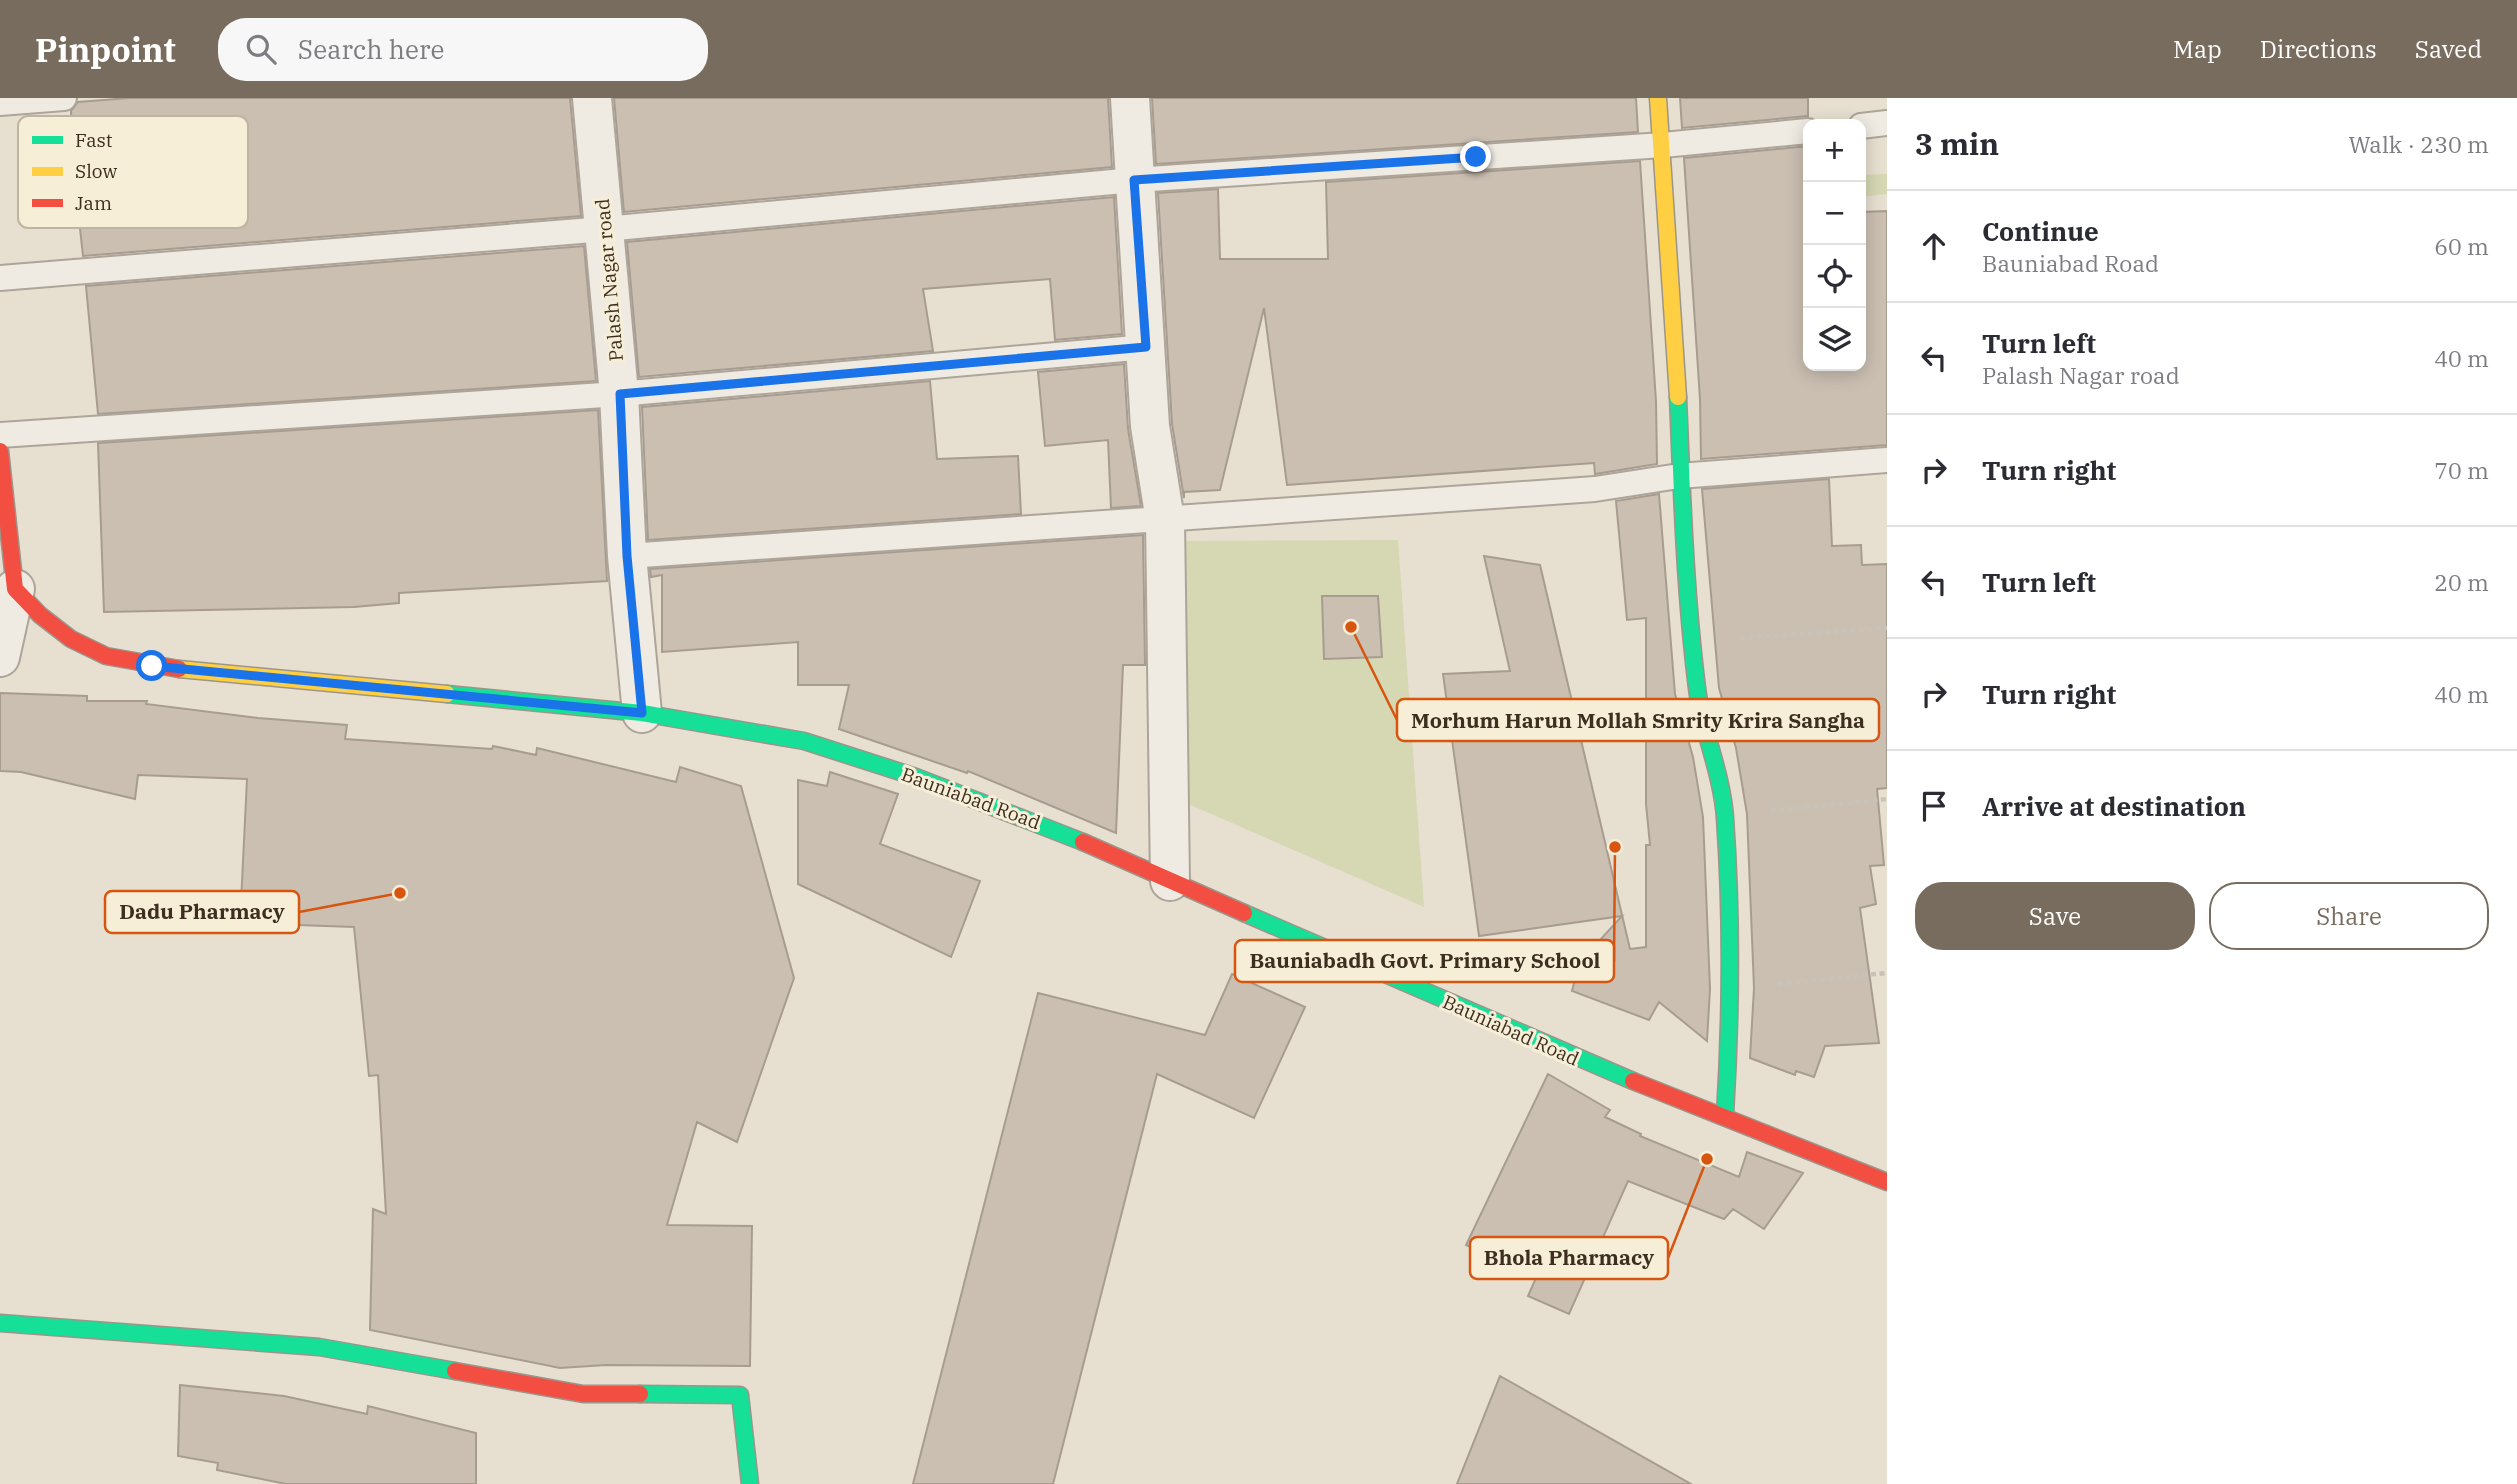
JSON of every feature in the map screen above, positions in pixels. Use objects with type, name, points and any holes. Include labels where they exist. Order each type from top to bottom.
[{"type":"street","name":"Palash Nagar road","points":[[592,98],[620,394],[627,556],[642,713]]},
{"type":"street","points":[[1130,98],[1150,426],[1165,520],[1170,881]]},
{"type":"street","points":[[1658,98],[1663,145],[1679,476],[1697,692],[1714,752],[1725,815],[1732,989],[1725,1115]]},
{"type":"street","points":[[0,451],[15,589],[0,657]]},
{"type":"street","name":"Bauniabad Road","points":[[15,589],[40,615],[71,639],[106,656],[152,666],[642,713],[804,741],[916,777],[1044,825],[1604,1070],[1725,1115],[1887,1182]]},
{"type":"street","points":[[0,1323],[318,1347],[583,1394],[740,1395],[750,1484]]},
{"type":"lane","points":[[0,103],[64,98]]},
{"type":"lane","points":[[1866,125],[1887,123]]},
{"type":"lane","points":[[0,278],[605,229],[1134,180],[1663,145],[1803,131]]},
{"type":"lane","points":[[0,435],[620,394],[1146,347]]},
{"type":"lane","points":[[627,556],[1595,489],[1679,476],[1887,460]]},
{"type":"path","points":[[1694,641],[1887,628]]},
{"type":"path","points":[[1725,815],[1887,799]]},
{"type":"path","points":[[1732,989],[1887,973]]},
{"type":"green space","points":[[1887,174],[1887,194],[1866,196],[1866,175]]},
{"type":"green space","points":[[1398,540],[1424,907],[1170,796],[1177,541]]},
{"type":"building","points":[[129,98],[570,98],[581,216],[83,256],[80,228],[248,228],[248,116],[71,116],[71,111],[78,102]]},
{"type":"building","points":[[614,98],[1108,98],[1112,167],[624,212]]},
{"type":"building","points":[[1152,98],[1636,98],[1638,132],[1156,164]]},
{"type":"building","points":[[1680,98],[1808,98],[1808,116],[1682,128]]},
{"type":"building","points":[[1803,146],[1803,371],[1866,371],[1866,212],[1887,211],[1887,445],[1701,459],[1700,399],[1684,158]]},
{"type":"building","points":[[1640,161],[1656,401],[1657,464],[1595,474],[1594,463],[1287,485],[1264,308],[1220,490],[1184,492],[1184,498],[1172,424],[1158,193],[1218,189],[1220,259],[1328,259],[1326,182]]},
{"type":"building","points":[[1114,197],[1122,334],[1055,340],[1050,279],[923,289],[933,351],[639,377],[627,242]]},
{"type":"building","points":[[584,246],[596,381],[98,414],[86,286]]},
{"type":"building","points":[[1124,364],[1128,429],[1141,506],[1111,508],[1108,440],[1045,446],[1038,372]]},
{"type":"building","points":[[930,381],[937,459],[1018,456],[1021,514],[648,540],[642,407]]},
{"type":"building","points":[[598,410],[607,581],[399,593],[399,603],[354,607],[104,612],[98,443]]},
{"type":"building","points":[[1829,479],[1832,546],[1861,545],[1862,565],[1887,564],[1887,788],[1877,789],[1884,865],[1870,866],[1876,904],[1860,908],[1879,1043],[1825,1046],[1814,1077],[1796,1071],[1795,1075],[1750,1058],[1754,988],[1747,814],[1736,748],[1719,688],[1702,489]]},
{"type":"building","points":[[1659,494],[1675,694],[1693,757],[1703,817],[1710,989],[1707,1041],[1659,1002],[1649,1020],[1572,991],[1579,963],[1622,916],[1479,936],[1443,674],[1510,671],[1484,556],[1540,565],[1630,949],[1646,947],[1646,845],[1650,845],[1646,804],[1646,618],[1627,620],[1616,501]]},
{"type":"building","points":[[1143,535],[1145,665],[1123,665],[1116,833],[968,771],[967,773],[839,729],[849,685],[798,685],[798,642],[662,652],[662,575],[651,577],[650,569]]},
{"type":"building","points":[[1322,596],[1378,596],[1382,657],[1324,659]]},
{"type":"building","points":[[0,693],[87,696],[87,701],[147,701],[146,704],[258,718],[347,725],[345,739],[492,749],[493,746],[536,755],[537,748],[676,782],[680,767],[741,786],[794,978],[737,1142],[697,1122],[667,1225],[752,1226],[750,1366],[606,1365],[560,1368],[370,1330],[373,1209],[386,1214],[378,1075],[369,1076],[354,927],[240,923],[247,779],[138,775],[135,799],[21,772],[0,771]]},
{"type":"building","points":[[830,772],[898,794],[880,844],[980,881],[951,957],[798,884],[798,780],[827,786]]},
{"type":"building","points":[[1232,974],[1305,1007],[1254,1118],[1157,1074],[1053,1484],[913,1484],[1038,993],[1205,1035]]},
{"type":"building","points":[[1548,1074],[1610,1110],[1605,1117],[1641,1134],[1640,1136],[1739,1177],[1747,1152],[1803,1173],[1764,1229],[1733,1209],[1724,1219],[1628,1181],[1569,1314],[1528,1296],[1536,1278],[1466,1245]]},
{"type":"building","points":[[1500,1376],[1691,1484],[1457,1484]]},
{"type":"building","points":[[180,1385],[284,1396],[367,1414],[368,1406],[476,1433],[476,1484],[286,1484],[217,1470],[218,1463],[178,1456]]},
{"type":"traffic: fast","points":[[1678,397],[1684,543],[1693,652],[1700,704],[1720,785],[1725,818],[1730,967],[1725,1115]]},
{"type":"traffic: fast","points":[[447,694],[642,713],[804,741],[916,777],[1083,842]]},
{"type":"traffic: fast","points":[[1244,913],[1633,1081]]},
{"type":"traffic: fast","points":[[0,1323],[319,1347],[455,1371]]},
{"type":"traffic: fast","points":[[640,1394],[740,1395],[750,1484]]},
{"type":"traffic: slow","points":[[1658,98],[1678,397]]},
{"type":"traffic: slow","points":[[179,669],[447,694]]},
{"type":"traffic: jam","points":[[0,451],[15,589],[40,615],[71,639],[106,656],[179,669]]},
{"type":"traffic: jam","points":[[1083,842],[1244,913]]},
{"type":"traffic: jam","points":[[1633,1081],[1887,1182]]},
{"type":"traffic: jam","points":[[455,1371],[583,1394],[640,1394]]},
{"type":"place","name":"Morhum Harun Mollah Smrity Krira Sangha","points":[[1351,627]]},
{"type":"place","name":"Bauniabadh Govt. Primary School","points":[[1615,847]]},
{"type":"place","name":"Dadu Pharmacy","points":[[400,893]]},
{"type":"place","name":"Bhola Pharmacy","points":[[1707,1159]]},
{"type":"route","points":[[152,666],[642,713],[627,556],[620,394],[1146,347],[1134,180],[1412,159],[1476,157]]}]
